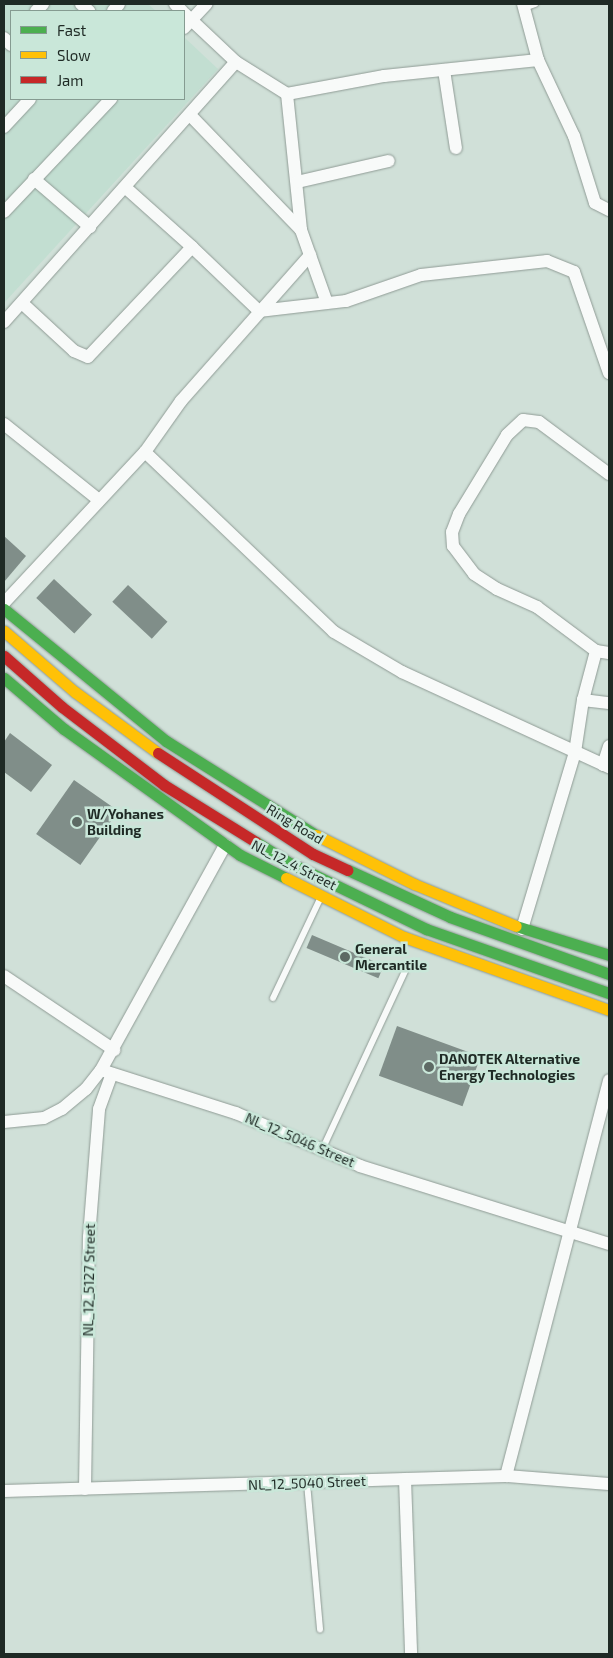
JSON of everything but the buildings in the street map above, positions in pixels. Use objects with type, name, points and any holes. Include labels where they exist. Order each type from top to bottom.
[{"type":"main road","points":[[4,609],[166,741],[258,801],[330,843],[414,884],[522,929],[609,955]]},
{"type":"main road","name":"Ring Road","points":[[4,631],[75,692],[141,742],[313,854],[450,917],[609,974]]},
{"type":"main road","points":[[4,656],[62,707],[164,785],[286,860],[426,929],[609,993]]},
{"type":"main road","name":"NL_12_4 Street","points":[[4,678],[64,729],[225,845],[404,938],[609,1010]]},
{"type":"street","points":[[206,4],[185,18],[236,62],[287,94],[384,76],[538,60]]},
{"type":"street","points":[[527,5],[538,60],[574,136],[595,203],[609,210]]},
{"type":"street","points":[[4,322],[126,188],[236,62]]},
{"type":"street","points":[[444,70],[456,148]]},
{"type":"street","points":[[287,94],[301,230],[327,303]]},
{"type":"street","points":[[6,120],[29,100]]},
{"type":"street","points":[[4,212],[110,100]]},
{"type":"street","points":[[190,115],[301,230]]},
{"type":"street","points":[[297,182],[389,161]]},
{"type":"street","points":[[34,179],[90,228]]},
{"type":"street","points":[[126,188],[259,311]]},
{"type":"street","points":[[22,303],[74,352],[88,357],[192,247]]},
{"type":"street","points":[[4,603],[145,452],[181,401],[310,255]]},
{"type":"street","points":[[259,311],[346,301],[422,275],[547,261],[574,272],[609,373]]},
{"type":"street","points":[[609,474],[539,422],[523,420],[507,434],[458,514],[452,532],[452,546],[474,574],[497,589],[537,607],[596,651],[609,653]]},
{"type":"street","points":[[4,424],[99,500]]},
{"type":"street","points":[[145,452],[334,632],[402,672],[606,766],[609,746]]},
{"type":"street","points":[[522,929],[575,752],[583,700],[596,651]]},
{"type":"street","points":[[583,700],[609,703]]},
{"type":"street","points":[[4,1122],[44,1118],[62,1109],[107,1072],[114,1050],[225,845]]},
{"type":"street","points":[[4,976],[114,1050]]},
{"type":"street","name":"NL_12_5046 Street","points":[[107,1072],[236,1113],[360,1166],[609,1244]]},
{"type":"street","name":"NL_12_5127 Street","points":[[85,1490],[89,1237],[99,1109],[107,1072]]},
{"type":"street","points":[[506,1476],[609,1080]]},
{"type":"street","name":"NL_12_5040 Street","points":[[4,1491],[506,1476],[609,1484]]},
{"type":"street","points":[[405,1480],[411,1654]]},
{"type":"lane","points":[[273,998],[321,896]]},
{"type":"lane","points":[[322,1150],[406,969]]},
{"type":"lane","points":[[306,1483],[320,1629]]},
{"type":"shaded area","points":[[4,4],[148,4],[155,10],[10,10],[10,100],[185,100],[185,38],[218,69],[4,303]]},
{"type":"traffic: fast","points":[[4,609],[166,741],[316,835]]},
{"type":"traffic: fast","points":[[4,678],[64,729],[240,855],[286,878]]},
{"type":"traffic: fast","points":[[256,842],[286,861],[426,929],[609,993]]},
{"type":"traffic: fast","points":[[348,870],[450,917],[609,974]]},
{"type":"traffic: fast","points":[[516,926],[609,955]]},
{"type":"traffic: slow","points":[[4,631],[75,692],[158,753]]},
{"type":"traffic: slow","points":[[316,835],[414,884],[516,926]]},
{"type":"traffic: slow","points":[[286,878],[404,937],[609,1010]]},
{"type":"traffic: jam","points":[[4,656],[62,707],[164,785],[256,842]]},
{"type":"traffic: jam","points":[[158,753],[313,854],[348,870]]},
{"type":"place","name":"W/Yohanes Building","points":[[77,822]]},
{"type":"place","name":"General Mercantile","points":[[345,957]]},
{"type":"place","name":"DANOTEK Alternative Energy Technologies","points":[[429,1067]]}]
